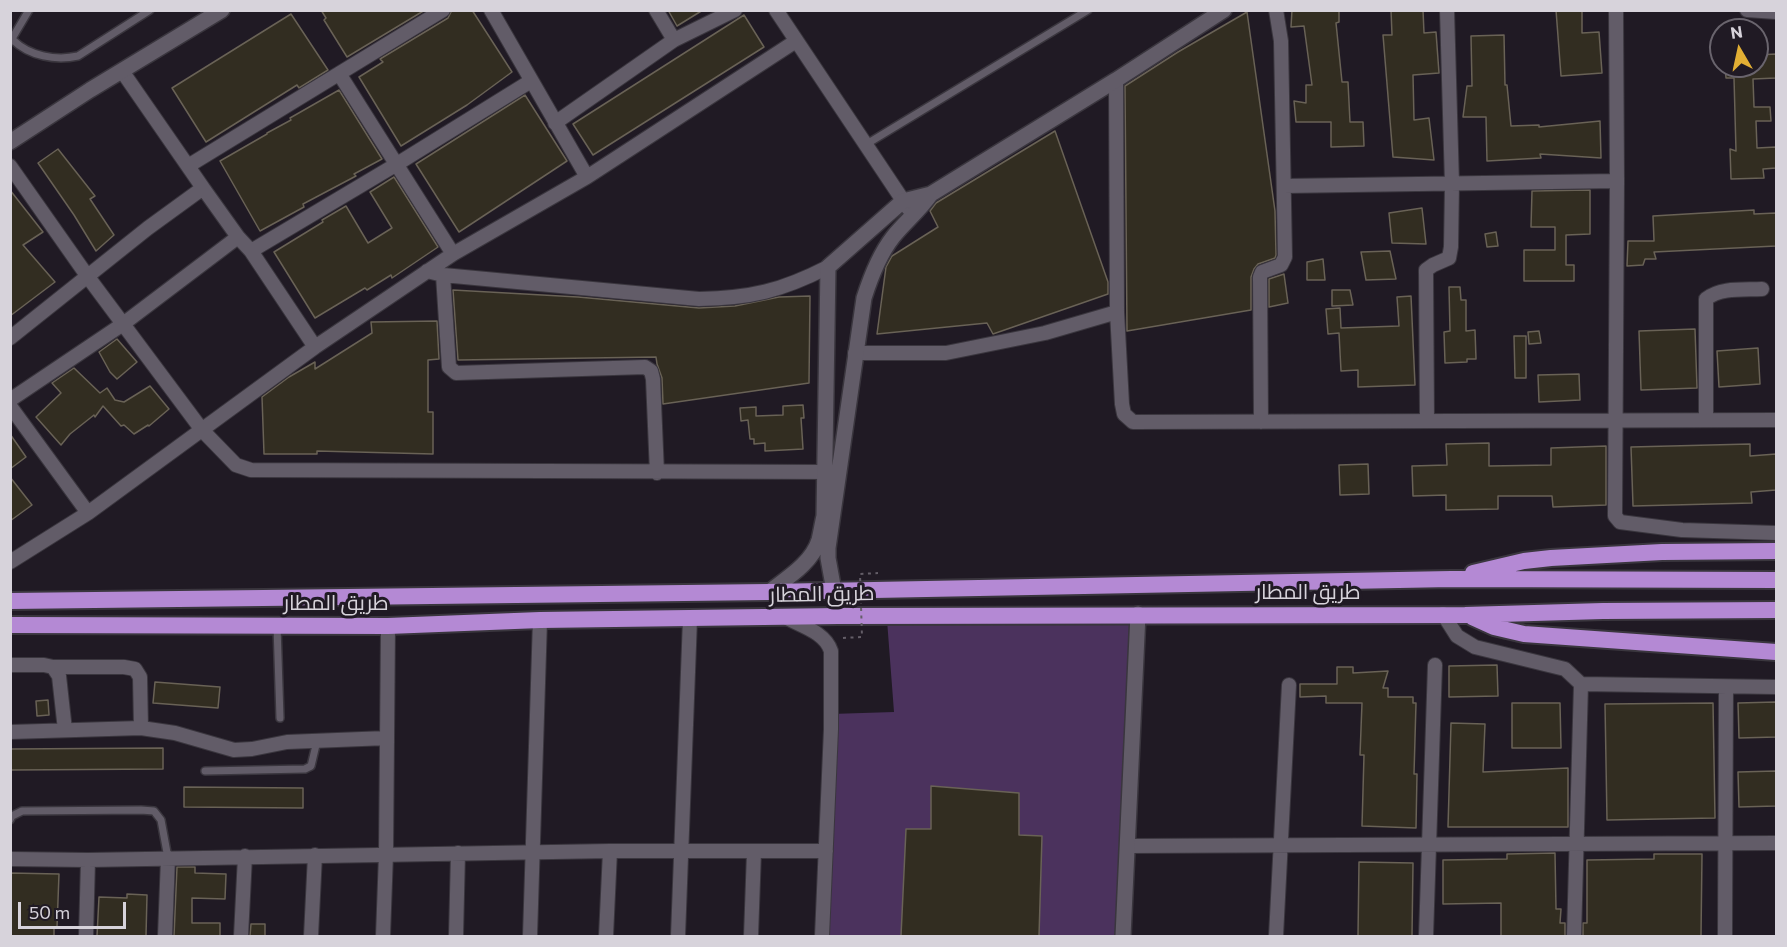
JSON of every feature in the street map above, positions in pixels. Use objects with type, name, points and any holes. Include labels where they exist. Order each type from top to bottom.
[{"type":"highway","points":[[1451,579],[1524,561],[1551,558],[1662,552],[1776,551]]},
{"type":"highway","name":"طريق المطار","points":[[43,600],[769,592],[1451,579],[1776,580]]},
{"type":"highway","points":[[10,593],[43,600]]},
{"type":"highway","points":[[10,601],[43,600]]},
{"type":"highway","name":"طريق المطار","points":[[10,625],[388,626],[540,620],[785,617],[1138,614],[1465,615],[1776,610]]},
{"type":"highway","points":[[1465,615],[1494,627],[1524,634],[1776,652]]},
{"type":"highway","points":[[10,634],[42,625]]},
{"type":"main road","points":[[10,142],[90,90],[222,10]]},
{"type":"main road","points":[[834,591],[828,558],[831,472],[828,267],[903,201],[931,194],[1116,80],[1224,10]]},
{"type":"main road","points":[[769,592],[804,564],[818,541],[864,298],[886,247],[931,194]]},
{"type":"main road","points":[[1123,936],[1138,614]]},
{"type":"street","points":[[188,166],[443,10]]},
{"type":"street","points":[[491,10],[587,177]]},
{"type":"street","points":[[656,10],[675,40]]},
{"type":"street","points":[[555,123],[675,40],[735,10]]},
{"type":"street","points":[[776,10],[914,216]]},
{"type":"street","points":[[1261,422],[1260,277],[1262,272],[1281,265],[1284,261],[1281,41],[1276,10]]},
{"type":"street","points":[[1427,421],[1426,270],[1449,258],[1451,253],[1452,184],[1447,10]]},
{"type":"street","points":[[1616,10],[1617,420],[1615,511],[1617,520],[1682,530],[1776,533]]},
{"type":"street","points":[[1747,10],[1776,12]]},
{"type":"street","points":[[10,561],[88,513],[315,347],[427,271],[587,177],[796,41]]},
{"type":"street","points":[[123,71],[203,188],[238,237],[251,251],[315,347]]},
{"type":"street","points":[[340,75],[453,254]]},
{"type":"street","points":[[1116,80],[1117,312],[1122,404],[1124,414],[1132,422],[1776,420]]},
{"type":"street","points":[[251,251],[531,81]]},
{"type":"street","points":[[10,166],[88,277],[202,430],[236,465],[251,470],[831,472]]},
{"type":"street","points":[[1284,186],[1617,181]]},
{"type":"street","points":[[10,338],[148,228],[203,188]]},
{"type":"street","points":[[10,400],[123,324],[238,237]]},
{"type":"street","points":[[427,271],[443,275],[699,299],[733,298],[768,292],[796,283],[828,267]]},
{"type":"street","points":[[443,275],[449,368],[456,373],[645,367],[651,371],[657,473]]},
{"type":"street","points":[[1706,420],[1706,299],[1722,291],[1762,289]]},
{"type":"street","points":[[855,353],[946,353],[1045,333],[1117,312]]},
{"type":"street","points":[[10,406],[88,513]]},
{"type":"street","points":[[1443,614],[1457,636],[1475,647],[1565,669],[1581,684],[1776,687]]},
{"type":"street","points":[[785,617],[820,635],[831,651],[831,729],[822,936]]},
{"type":"street","points":[[678,936],[690,619]]},
{"type":"street","points":[[530,936],[540,620]]},
{"type":"street","points":[[383,936],[388,626]]},
{"type":"street","points":[[10,665],[135,669],[140,677],[141,728]]},
{"type":"street","points":[[1426,936],[1435,665]]},
{"type":"street","points":[[53,667],[59,676],[65,730]]},
{"type":"street","points":[[1574,936],[1581,684]]},
{"type":"street","points":[[1276,936],[1289,685]]},
{"type":"street","points":[[1725,936],[1726,687]]},
{"type":"street","points":[[10,732],[141,728],[176,733],[234,750],[287,742],[387,738]]},
{"type":"street","points":[[1127,846],[1776,843]]},
{"type":"street","points":[[10,859],[88,860],[610,851],[826,851]]},
{"type":"street","points":[[606,936],[610,851]]},
{"type":"street","points":[[751,936],[754,852]]},
{"type":"street","points":[[456,936],[458,853]]},
{"type":"street","points":[[311,936],[315,855]]},
{"type":"street","points":[[241,936],[244,856]]},
{"type":"street","points":[[165,936],[168,858]]},
{"type":"street","points":[[86,936],[88,860]]},
{"type":"lane","points":[[29,10],[12,41],[32,54],[68,58],[78,56],[150,10]]},
{"type":"lane","points":[[865,145],[1088,10]]},
{"type":"lane","points":[[277,626],[280,718]]},
{"type":"lane","points":[[205,771],[305,769],[311,766],[317,741]]},
{"type":"lane","points":[[10,820],[12,816],[22,812],[141,810],[154,812],[160,820],[168,858]]},
{"type":"path","points":[[843,638],[862,637],[860,574],[878,573]]},
{"type":"shaded area","points":[[1135,618],[1118,936],[824,936],[831,714],[894,712],[887,620]]},
{"type":"building","points":[[321,10],[425,10],[347,57],[324,20],[326,18]]},
{"type":"building","points":[[452,10],[472,10],[512,72],[467,105],[401,146],[359,77],[383,62],[380,59],[448,18]]},
{"type":"building","points":[[668,10],[703,10],[677,26]]},
{"type":"building","points":[[1292,10],[1339,10],[1339,22],[1336,23],[1342,82],[1348,82],[1350,122],[1363,122],[1364,146],[1331,147],[1331,122],[1296,122],[1294,101],[1306,103],[1306,85],[1312,85],[1304,26],[1291,27]]},
{"type":"building","points":[[1391,10],[1423,10],[1424,33],[1436,32],[1439,73],[1413,75],[1414,120],[1429,118],[1434,160],[1393,157],[1383,35],[1392,35]]},
{"type":"building","points":[[1556,10],[1582,10],[1582,33],[1599,32],[1602,73],[1561,76]]},
{"type":"building","points":[[1247,12],[1275,211],[1275,258],[1258,264],[1254,269],[1251,277],[1251,310],[1127,331],[1125,86]]},
{"type":"building","points":[[291,14],[328,70],[299,88],[297,85],[206,142],[172,88]]},
{"type":"building","points":[[744,15],[764,47],[593,155],[573,124]]},
{"type":"building","points":[[1504,35],[1505,85],[1507,85],[1511,126],[1539,125],[1539,127],[1600,121],[1601,158],[1540,154],[1541,158],[1487,161],[1486,117],[1463,117],[1467,86],[1472,86],[1471,36]]},
{"type":"building","points":[[1769,54],[1776,54],[1776,78],[1753,79],[1754,107],[1770,107],[1771,121],[1756,121],[1757,148],[1776,147],[1776,168],[1763,169],[1764,178],[1731,179],[1730,149],[1736,151],[1734,78],[1769,78]]},
{"type":"building","points":[[339,90],[382,159],[260,231],[220,161]]},
{"type":"building","points":[[525,95],[567,161],[459,232],[416,164]]},
{"type":"building","points":[[1055,131],[1108,282],[1108,294],[993,334],[987,323],[877,334],[886,267],[892,256],[938,227],[930,211],[936,203]]},
{"type":"building","points":[[58,149],[95,196],[90,199],[114,235],[96,251],[38,163]]},
{"type":"building","points":[[394,177],[438,247],[392,278],[391,275],[367,290],[365,288],[315,318],[274,252],[346,206],[368,243],[392,228],[370,192]]},
{"type":"building","points":[[10,190],[43,232],[23,245],[55,282],[10,316]]},
{"type":"building","points":[[1590,190],[1590,234],[1566,235],[1566,265],[1574,265],[1574,281],[1524,281],[1524,250],[1555,250],[1555,227],[1531,227],[1532,191]]},
{"type":"building","points":[[1422,208],[1426,244],[1392,243],[1389,213]]},
{"type":"building","points":[[1754,210],[1754,214],[1776,213],[1776,246],[1654,252],[1656,259],[1645,259],[1643,265],[1627,266],[1628,241],[1654,241],[1653,216]]},
{"type":"building","points":[[1496,232],[1498,246],[1487,247],[1485,234]]},
{"type":"building","points":[[1390,251],[1396,279],[1366,280],[1361,252]]},
{"type":"building","points":[[1323,259],[1325,280],[1307,280],[1307,262]]},
{"type":"building","points":[[1284,274],[1288,303],[1269,307],[1269,279]]},
{"type":"building","points":[[1449,287],[1460,287],[1461,300],[1466,300],[1466,331],[1475,330],[1476,359],[1467,359],[1467,362],[1445,363],[1444,332],[1450,331]]},
{"type":"building","points":[[453,290],[578,297],[699,308],[735,306],[779,297],[810,296],[809,383],[663,404],[662,378],[656,357],[458,360]]},
{"type":"building","points":[[1332,290],[1350,290],[1353,305],[1332,306]]},
{"type":"building","points":[[1411,296],[1415,385],[1358,387],[1358,370],[1341,371],[1339,333],[1328,334],[1326,309],[1340,308],[1341,328],[1399,326],[1397,297]]},
{"type":"building","points":[[437,321],[439,359],[428,360],[428,412],[433,412],[433,454],[317,451],[317,454],[264,454],[262,397],[289,377],[315,362],[315,369],[372,333],[371,322]]},
{"type":"building","points":[[1695,329],[1697,388],[1641,390],[1639,331]]},
{"type":"building","points":[[1539,331],[1541,343],[1529,344],[1528,332]]},
{"type":"building","points":[[1514,336],[1526,336],[1526,378],[1515,378]]},
{"type":"building","points":[[117,339],[137,362],[117,379],[110,372],[99,352]]},
{"type":"building","points":[[1758,348],[1760,384],[1719,387],[1717,351]]},
{"type":"building","points":[[74,368],[100,393],[107,388],[115,400],[124,402],[150,386],[169,409],[149,426],[134,434],[124,425],[121,426],[103,406],[95,417],[94,415],[70,434],[61,445],[36,417],[61,393],[52,383]]},
{"type":"building","points":[[1579,374],[1580,400],[1539,402],[1538,375]]},
{"type":"building","points":[[803,405],[804,418],[801,418],[803,449],[765,451],[765,443],[754,444],[754,439],[750,439],[748,420],[741,421],[740,408],[756,407],[756,416],[783,415],[783,406]]},
{"type":"building","points":[[10,434],[26,457],[10,469]]},
{"type":"building","points":[[1489,443],[1489,466],[1551,465],[1551,448],[1606,446],[1606,505],[1553,507],[1552,496],[1498,496],[1498,509],[1446,510],[1446,495],[1413,496],[1412,466],[1447,465],[1446,444]]},
{"type":"building","points":[[1750,444],[1750,456],[1776,454],[1776,490],[1751,492],[1752,503],[1633,506],[1631,447]]},
{"type":"building","points":[[1368,464],[1369,494],[1340,495],[1339,465]]},
{"type":"building","points":[[10,477],[32,505],[10,521]]},
{"type":"building","points":[[1497,665],[1498,696],[1449,697],[1449,666]]},
{"type":"building","points":[[1337,667],[1353,667],[1353,673],[1388,671],[1383,688],[1388,688],[1388,697],[1413,697],[1413,703],[1416,703],[1414,774],[1417,774],[1416,828],[1362,826],[1364,755],[1360,755],[1362,703],[1326,703],[1326,696],[1300,697],[1300,684],[1337,684]]},
{"type":"building","points":[[155,682],[220,687],[218,708],[153,703]]},
{"type":"building","points":[[48,700],[49,715],[37,716],[36,701]]},
{"type":"building","points":[[1776,702],[1776,737],[1739,738],[1738,703]]},
{"type":"building","points":[[1512,703],[1560,703],[1561,748],[1512,748]]},
{"type":"building","points":[[1713,703],[1715,818],[1607,820],[1605,704]]},
{"type":"building","points":[[1451,723],[1485,724],[1483,772],[1568,768],[1568,827],[1448,827]]},
{"type":"building","points":[[163,748],[163,769],[10,770],[10,749]]},
{"type":"building","points":[[1776,771],[1776,806],[1739,807],[1738,772]]},
{"type":"building","points":[[931,786],[1019,793],[1019,835],[1042,836],[1039,936],[901,936],[906,829],[931,829]]},
{"type":"building","points":[[184,787],[303,788],[303,808],[184,807]]},
{"type":"building","points":[[1555,853],[1556,909],[1561,909],[1560,923],[1565,923],[1565,936],[1501,936],[1501,903],[1443,904],[1443,860],[1507,859],[1507,854]]},
{"type":"building","points":[[1654,854],[1702,854],[1701,936],[1583,936],[1583,923],[1587,923],[1587,860],[1654,859]]},
{"type":"building","points":[[1359,862],[1413,863],[1412,936],[1358,936]]},
{"type":"building","points":[[177,867],[195,867],[195,873],[226,874],[225,899],[192,898],[192,923],[220,923],[220,936],[174,936]]},
{"type":"building","points":[[10,873],[59,874],[57,927],[54,927],[54,936],[10,936]]},
{"type":"building","points":[[127,894],[147,895],[146,936],[97,936],[99,897],[127,898]]},
{"type":"building","points":[[251,924],[265,924],[265,936],[250,936]]}]
